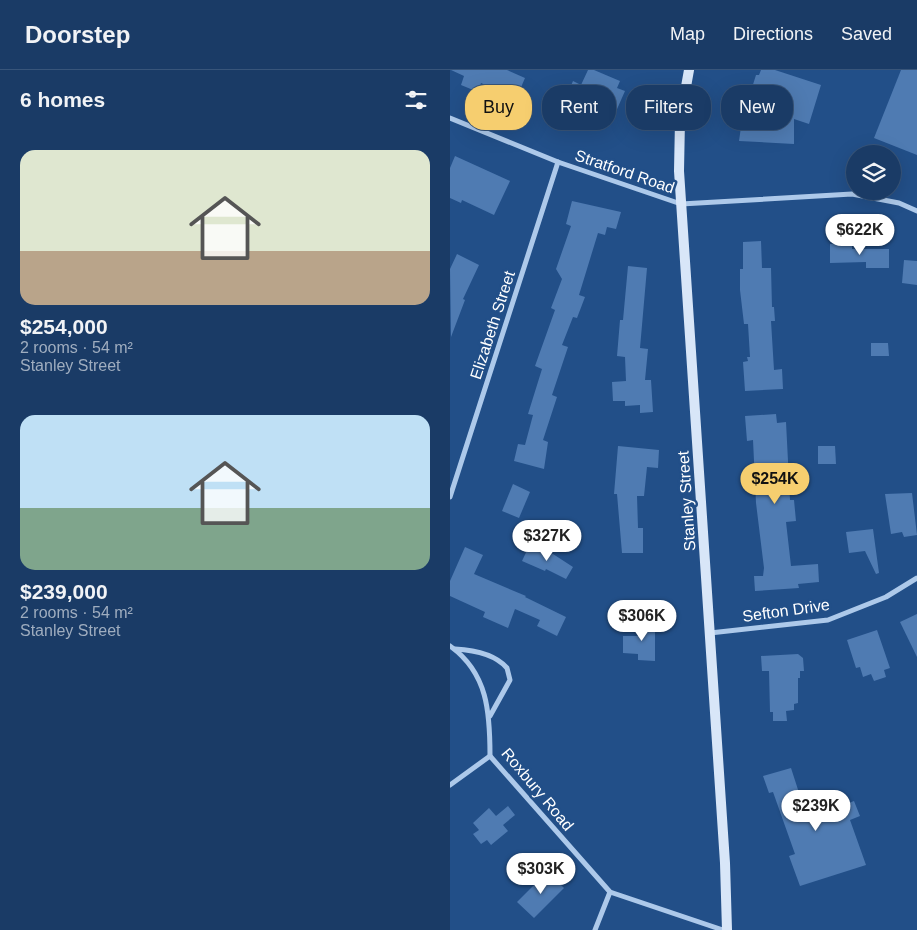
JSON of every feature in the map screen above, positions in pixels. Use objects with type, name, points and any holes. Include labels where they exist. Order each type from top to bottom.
[{"type":"main road","name":"Stanley Street","points":[[689,70],[680,127],[681,204],[726,872],[727,930]]},
{"type":"street","name":"Stratford Road","points":[[450,118],[558,162],[681,204],[852,194],[899,203],[917,211]]},
{"type":"street","name":"Elizabeth Street","points":[[450,497],[558,162]]},
{"type":"street","name":"Sefton Drive","points":[[710,632],[828,620],[886,597],[917,578]]},
{"type":"street","name":"Roxbury Road","points":[[453,648],[472,650],[493,658],[507,668],[510,680],[490,716]]},
{"type":"street","name":"Roxbury Road","points":[[453,648],[473,669],[484,691],[490,716],[490,756],[610,892],[723,930]]},
{"type":"street","points":[[450,785],[490,756]]},
{"type":"street","points":[[595,930],[610,892]]},
{"type":"building","points":[[451,70],[507,70],[525,78],[522,85],[485,85],[481,83],[480,85],[465,85],[465,87],[461,85],[464,76]]},
{"type":"building","points":[[588,70],[594,70],[620,81],[617,88],[625,91],[616,111],[616,85],[581,85]]},
{"type":"building","points":[[761,70],[775,70],[821,85],[809,124],[794,119],[794,144],[739,141],[741,130],[793,130],[793,85],[753,85],[756,75],[759,75]]},
{"type":"building","points":[[901,70],[917,70],[917,155],[901,149],[901,145],[892,145],[874,138]]},
{"type":"building","points":[[573,81],[581,85],[571,85]]},
{"type":"building","points":[[455,156],[510,181],[494,215],[462,200],[461,203],[450,198],[450,168]]},
{"type":"building","points":[[572,201],[621,212],[616,229],[607,227],[605,235],[598,233],[579,295],[585,297],[577,318],[573,317],[562,345],[568,347],[552,395],[557,397],[543,440],[548,442],[544,469],[514,461],[518,444],[525,445],[533,415],[528,414],[542,369],[535,366],[555,310],[551,308],[562,279],[556,269],[571,226],[566,224]]},
{"type":"building","points":[[761,241],[762,268],[771,268],[772,307],[774,307],[775,321],[771,321],[774,370],[782,369],[783,389],[745,391],[743,362],[748,361],[747,357],[750,357],[748,324],[744,324],[740,290],[740,269],[743,269],[743,242]]},
{"type":"building","points":[[830,244],[852,244],[852,249],[889,249],[889,268],[866,268],[866,262],[830,263]]},
{"type":"building","points":[[457,254],[479,265],[463,299],[465,300],[451,337],[450,269]]},
{"type":"building","points":[[904,260],[917,261],[917,285],[902,283]]},
{"type":"building","points":[[628,266],[647,268],[640,348],[648,349],[645,380],[651,380],[653,412],[640,413],[640,405],[625,406],[625,401],[613,401],[612,382],[626,381],[625,357],[617,356],[620,320],[623,320]]},
{"type":"building","points":[[871,343],[888,343],[889,356],[871,356]]},
{"type":"building","points":[[776,414],[777,423],[786,422],[790,500],[794,500],[796,521],[786,522],[791,566],[818,564],[819,582],[798,584],[799,588],[755,591],[754,576],[763,576],[764,568],[756,503],[753,440],[747,441],[745,416]]},
{"type":"building","points":[[618,446],[659,450],[658,468],[647,467],[644,496],[637,496],[638,528],[643,528],[643,553],[622,553],[617,494],[614,494]]},
{"type":"building","points":[[818,446],[835,446],[836,464],[818,464]]},
{"type":"building","points":[[513,484],[530,492],[519,518],[502,511]]},
{"type":"building","points":[[912,493],[917,535],[904,537],[902,532],[891,534],[885,494]]},
{"type":"building","points":[[873,529],[879,573],[876,574],[865,551],[849,553],[846,532]]},
{"type":"building","points":[[530,544],[553,554],[573,567],[566,579],[546,569],[545,571],[522,561]]},
{"type":"building","points":[[465,547],[483,555],[474,574],[526,596],[566,617],[557,636],[537,626],[540,620],[515,609],[508,628],[483,617],[485,612],[450,596],[450,581]]},
{"type":"building","points":[[917,614],[917,657],[900,622]]},
{"type":"building","points":[[638,622],[655,623],[655,661],[638,660],[638,654],[623,653],[623,636],[638,636]]},
{"type":"building","points":[[877,630],[890,668],[884,670],[886,677],[874,681],[871,674],[863,677],[860,667],[856,668],[847,640]]},
{"type":"building","points":[[798,654],[803,658],[804,671],[800,671],[800,678],[798,678],[798,703],[794,704],[794,710],[786,711],[787,721],[773,721],[773,712],[770,712],[769,671],[762,671],[761,656]]},
{"type":"building","points":[[791,768],[802,802],[807,800],[810,809],[814,808],[817,815],[854,801],[860,816],[850,820],[866,865],[800,886],[789,856],[795,854],[773,792],[769,793],[763,776]]},
{"type":"building","points":[[508,806],[515,815],[503,825],[508,831],[491,845],[487,840],[481,844],[473,834],[479,830],[473,823],[489,808],[496,816]]},
{"type":"building","points":[[550,874],[564,888],[534,918],[517,902],[544,875]]}]
